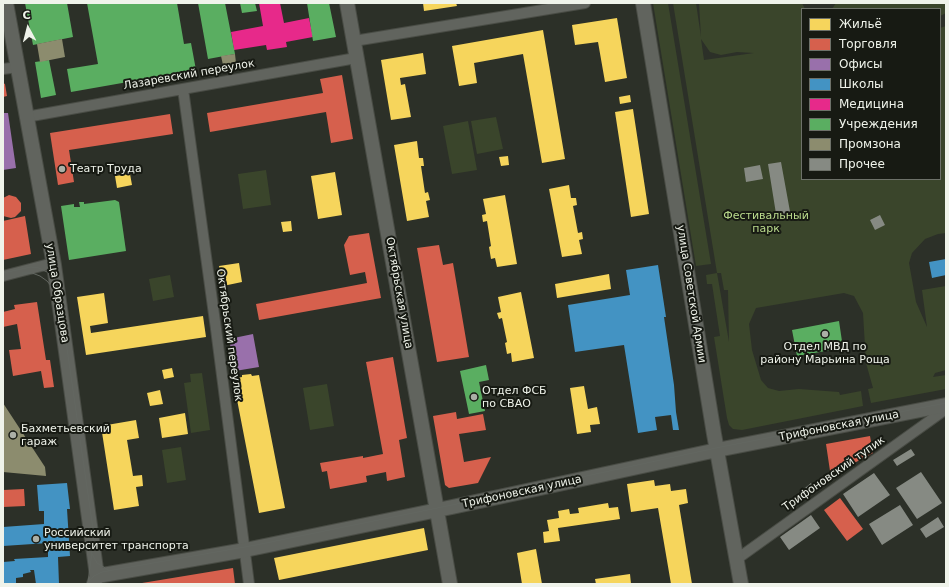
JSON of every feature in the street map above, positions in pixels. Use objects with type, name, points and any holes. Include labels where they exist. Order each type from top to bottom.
[{"type":"street","name":"улица Образцова","points":[[6,3],[53,263],[96,580]]},
{"type":"street","name":"Октябрьская улица","points":[[347,3],[450,584]]},
{"type":"street","points":[[354,41],[586,3]]},
{"type":"street","name":"улица Советской Армии","points":[[643,3],[717,450],[741,584]]},
{"type":"street","name":"Лазаревский переулок","points":[[26,117],[356,58]]},
{"type":"street","points":[[3,69],[18,67]]},
{"type":"street","name":"Октябрьский переулок","points":[[183,88],[249,584]]},
{"type":"street","points":[[3,276],[53,263]]},
{"type":"street","name":"Трифоновская улица","points":[[96,580],[437,510],[717,450],[946,405]]},
{"type":"street","name":"Трифоновский тупик","points":[[737,559],[946,410]]},
{"type":"green space","points":[[653,3],[668,3],[711,264],[696,266]]},
{"type":"green space","name":"Фестивальный парк","points":[[673,3],[696,3],[701,37],[699,3],[802,3],[804,8],[801,8],[801,180],[941,180],[941,28],[946,26],[946,233],[938,234],[925,239],[912,253],[909,263],[916,302],[927,327],[922,290],[946,286],[946,370],[935,373],[933,377],[946,375],[946,389],[871,403],[868,389],[873,388],[866,363],[863,313],[854,296],[844,293],[756,308],[749,324],[752,350],[761,380],[768,388],[779,391],[799,389],[839,392],[840,395],[861,391],[863,406],[742,430],[733,429],[729,425],[727,418],[714,337],[720,336],[712,284],[707,284],[706,275],[717,273]],"holes":[[[701,39],[710,52],[721,55],[737,52],[754,53],[704,60]],[[717,273],[721,273],[724,290],[728,290],[729,342]]]},
{"type":"green space","points":[[836,3],[946,3],[946,13],[941,16],[941,8],[833,8]]},
{"type":"green space","points":[[496,117],[503,149],[477,154],[471,121]]},
{"type":"green space","points":[[468,121],[477,170],[452,174],[443,126]]},
{"type":"green space","points":[[266,170],[271,205],[243,209],[238,174]]},
{"type":"green space","points":[[170,275],[174,297],[153,301],[149,279]]},
{"type":"green space","points":[[202,373],[210,430],[191,433],[184,383],[191,382],[190,374]]},
{"type":"green space","points":[[327,384],[334,426],[310,430],[303,388]]},
{"type":"green space","points":[[181,447],[186,480],[167,483],[162,450]]},
{"type":"building: Жильё","points":[[423,3],[456,3],[457,6],[424,11]]},
{"type":"building: Жильё","points":[[617,18],[627,78],[605,82],[598,42],[575,45],[572,25]]},
{"type":"building: Жильё","points":[[543,30],[565,159],[542,163],[523,54],[474,63],[477,83],[459,86],[452,46]]},
{"type":"building: Жильё","points":[[423,53],[426,74],[400,78],[401,85],[405,84],[411,117],[391,120],[381,60]]},
{"type":"building: Жильё","points":[[630,95],[631,102],[620,104],[619,97]]},
{"type":"building: Жильё","points":[[633,109],[649,214],[631,217],[615,112]]},
{"type":"building: Жильё","points":[[417,141],[419,158],[423,158],[424,166],[421,166],[425,193],[428,192],[430,200],[426,201],[429,217],[407,221],[394,145]]},
{"type":"building: Жильё","points":[[508,156],[509,165],[501,166],[499,157]]},
{"type":"building: Жильё","points":[[335,172],[342,215],[318,219],[311,176]]},
{"type":"building: Жильё","points":[[130,174],[132,185],[117,188],[115,176]]},
{"type":"building: Жильё","points":[[569,185],[571,198],[576,198],[577,205],[573,206],[578,233],[582,232],[583,239],[579,240],[582,254],[562,257],[549,189]]},
{"type":"building: Жильё","points":[[505,195],[517,264],[497,267],[495,258],[491,259],[489,247],[491,246],[487,221],[483,222],[482,215],[486,214],[483,199]]},
{"type":"building: Жильё","points":[[291,221],[292,231],[283,232],[281,222]]},
{"type":"building: Жильё","points":[[239,263],[242,282],[223,286],[219,266]]},
{"type":"building: Жильё","points":[[609,274],[611,289],[557,298],[555,284]]},
{"type":"building: Жильё","points":[[521,292],[534,358],[512,362],[511,353],[507,354],[505,343],[507,342],[502,318],[499,319],[497,313],[501,312],[498,297]]},
{"type":"building: Жильё","points":[[104,293],[108,323],[90,326],[91,333],[203,316],[206,337],[86,355],[77,297]]},
{"type":"building: Жильё","points":[[172,368],[174,377],[164,379],[162,370]]},
{"type":"building: Жильё","points":[[251,374],[252,376],[259,375],[285,508],[259,513],[233,379],[242,377],[242,375]]},
{"type":"building: Жильё","points":[[584,386],[588,409],[597,407],[600,424],[590,425],[591,432],[577,434],[570,388]]},
{"type":"building: Жильё","points":[[160,390],[163,404],[150,406],[147,393]]},
{"type":"building: Жильё","points":[[185,413],[188,434],[162,438],[159,418]]},
{"type":"building: Жильё","points":[[136,420],[139,438],[127,440],[133,476],[142,475],[143,486],[136,487],[139,506],[114,510],[101,426]]},
{"type":"building: Жильё","points":[[654,480],[655,486],[670,484],[671,491],[686,489],[688,503],[679,505],[692,584],[671,584],[658,508],[631,512],[627,484]]},
{"type":"building: Жильё","points":[[608,503],[609,508],[618,507],[620,519],[558,528],[560,541],[544,543],[543,532],[549,531],[547,520],[559,518],[558,511],[569,509],[570,514],[579,513],[578,508]]},
{"type":"building: Жильё","points":[[424,528],[428,550],[279,580],[274,558]]},
{"type":"building: Жильё","points":[[536,549],[542,584],[522,584],[517,553]]},
{"type":"building: Жильё","points":[[630,574],[631,584],[596,584],[595,579]]},
{"type":"building: Торговля","points":[[342,75],[353,139],[331,143],[326,112],[210,132],[207,113],[323,93],[320,79]]},
{"type":"building: Торговля","points":[[3,83],[5,84],[7,96],[3,97]]},
{"type":"building: Торговля","points":[[170,114],[173,134],[69,150],[74,182],[58,185],[50,133]]},
{"type":"building: Торговля","points":[[9,195],[16,197],[21,203],[21,211],[15,217],[11,218],[3,216],[3,198]]},
{"type":"building: Торговля","points":[[25,216],[31,254],[3,260],[3,221]]},
{"type":"building: Торговля","points":[[369,233],[381,298],[259,320],[256,304],[367,283],[365,272],[350,275],[344,245],[349,236]]},
{"type":"building: Торговля","points":[[439,245],[443,265],[453,263],[469,357],[437,362],[417,248]]},
{"type":"building: Торговля","points":[[37,302],[46,360],[50,360],[54,387],[44,388],[41,371],[13,376],[9,350],[21,349],[17,324],[3,327],[3,312],[15,309],[14,305]]},
{"type":"building: Торговля","points":[[393,357],[407,438],[399,440],[405,477],[387,481],[386,472],[366,476],[367,482],[330,489],[327,471],[322,472],[320,463],[383,454],[366,362]]},
{"type":"building: Торговля","points":[[456,412],[457,419],[483,414],[486,430],[459,434],[464,462],[491,457],[478,483],[449,488],[445,485],[433,416]]},
{"type":"building: Торговля","points":[[870,436],[873,453],[843,469],[830,471],[826,444]]},
{"type":"building: Торговля","points":[[24,489],[25,506],[3,507],[3,490]]},
{"type":"building: Торговля","points":[[840,498],[863,529],[847,541],[824,510]]},
{"type":"building: Торговля","points":[[233,568],[235,584],[142,584],[142,583]]},
{"type":"building: Офисы","points":[[3,113],[8,113],[16,168],[3,170]]},
{"type":"building: Офисы","points":[[253,334],[259,367],[235,371],[229,339]]},
{"type":"building: Школы","points":[[946,259],[946,275],[932,278],[929,262]]},
{"type":"building: Школы","points":[[658,265],[666,317],[664,317],[679,430],[673,430],[671,415],[655,417],[657,430],[638,433],[624,345],[575,352],[568,305],[630,295],[626,270]]},
{"type":"building: Школы","name":"Российский университет транспорта","points":[[67,483],[70,509],[67,509],[70,556],[58,557],[59,584],[36,584],[34,570],[30,570],[31,572],[23,574],[23,577],[16,578],[16,583],[3,584],[3,562],[15,561],[14,559],[48,557],[48,543],[3,546],[3,527],[44,524],[44,511],[39,511],[37,485]]},
{"type":"building: Медицина","points":[[259,3],[280,3],[284,23],[309,18],[313,37],[286,42],[287,47],[267,50],[266,45],[234,50],[231,32],[263,26]]},
{"type":"building: Учреждения","points":[[25,3],[67,3],[73,37],[33,45]]},
{"type":"building: Учреждения","points":[[87,3],[177,3],[184,44],[191,43],[196,70],[71,92],[67,69],[98,64]]},
{"type":"building: Учреждения","points":[[198,3],[225,3],[235,54],[208,59]]},
{"type":"building: Учреждения","points":[[240,3],[255,3],[257,11],[242,13]]},
{"type":"building: Учреждения","points":[[307,3],[329,3],[336,37],[313,41]]},
{"type":"building: Учреждения","points":[[49,60],[56,95],[41,98],[35,62]]},
{"type":"building: Учреждения","points":[[115,200],[119,202],[126,251],[69,260],[61,206],[74,204],[74,207],[80,207],[79,202],[84,202],[84,204]]},
{"type":"building: Учреждения","points":[[839,321],[843,348],[797,356],[792,330]]},
{"type":"building: Учреждения","name":"Отдел ФСБ по СВАО","points":[[486,365],[489,380],[479,382],[485,411],[469,414],[460,371]]},
{"type":"building: Промзона","points":[[62,39],[65,57],[40,62],[37,44]]},
{"type":"building: Промзона","points":[[235,54],[236,63],[223,65],[221,56]]},
{"type":"building: Промзона","name":"Бахметьевский гараж","points":[[3,403],[45,467],[46,476],[3,472]]},
{"type":"building: Прочее","points":[[781,162],[791,217],[777,220],[768,164]]},
{"type":"building: Прочее","points":[[760,165],[763,179],[746,182],[744,168]]},
{"type":"building: Прочее","points":[[880,215],[885,225],[875,230],[870,220]]},
{"type":"building: Прочее","points":[[911,449],[915,455],[897,466],[893,460]]},
{"type":"building: Прочее","points":[[921,472],[942,503],[917,519],[896,488]]},
{"type":"building: Прочее","points":[[874,473],[890,495],[858,517],[843,494]]},
{"type":"building: Прочее","points":[[811,483],[815,489],[809,493],[805,488]]},
{"type":"building: Прочее","points":[[900,505],[913,525],[882,545],[869,524]]},
{"type":"building: Прочее","points":[[811,515],[820,528],[789,550],[780,537]]},
{"type":"building: Прочее","points":[[938,517],[944,527],[926,538],[920,529]]},
{"type":"tram line","points":[[3,273],[31,267],[39,268],[54,278],[58,286],[94,536],[88,583]]},
{"type":"tram line","points":[[22,273],[32,273],[47,281],[53,288],[56,298]]},
{"type":"tram line","points":[[86,584],[94,576],[102,572],[256,545],[452,505],[716,448],[946,403]]},
{"type":"tram line","points":[[91,552],[97,563],[110,571]]},
{"type":"place","name":"Театр Труда","points":[[62,169]]},
{"type":"place","name":"Отдел МВД по району Марьина Роща","points":[[825,334]]},
{"type":"place","name":"Отдел ФСБ по СВАО","points":[[474,397]]},
{"type":"place","name":"Бахметьевский гараж","points":[[13,435]]},
{"type":"place","name":"Российский университет транспорта","points":[[36,539]]}]
